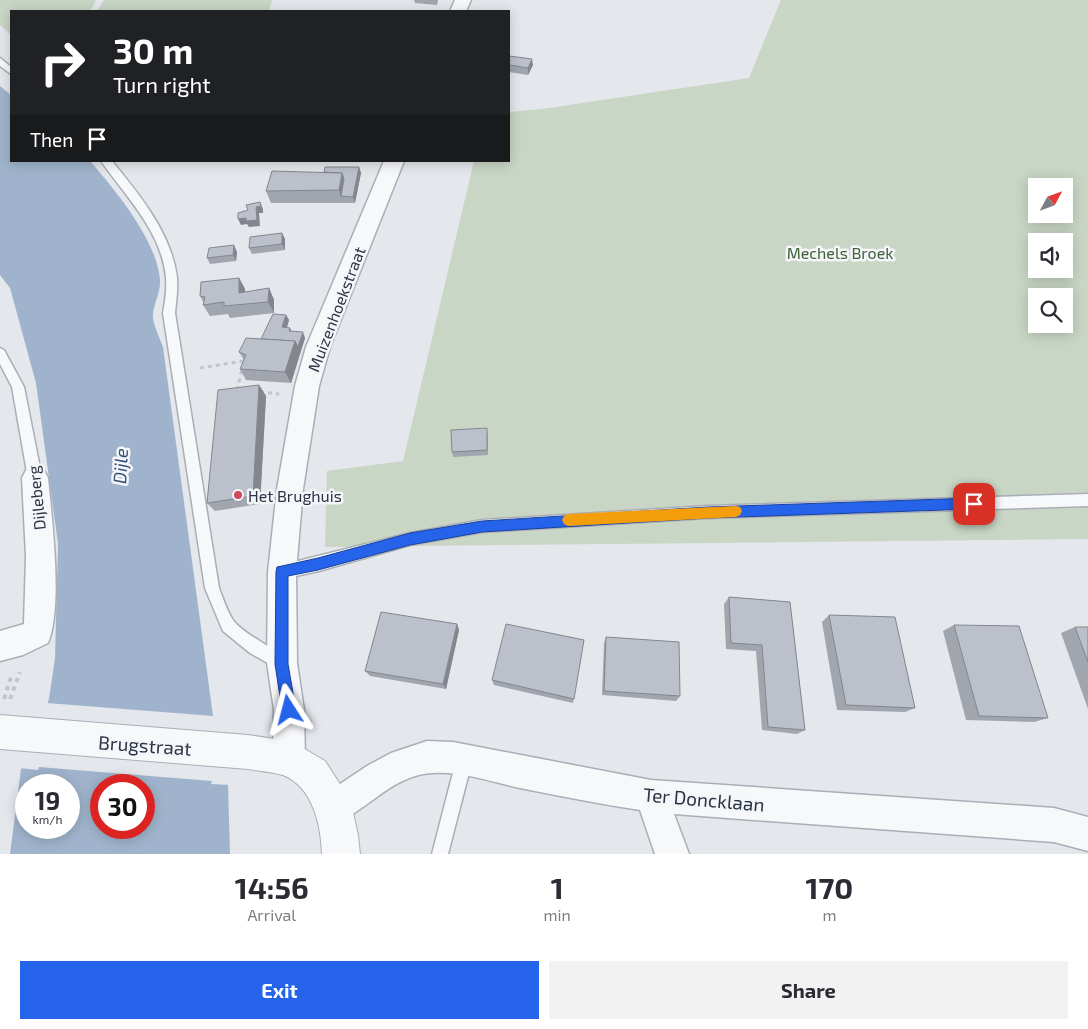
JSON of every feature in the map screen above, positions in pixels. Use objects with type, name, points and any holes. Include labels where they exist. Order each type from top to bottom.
[{"type":"street","name":"Muizenhoekstraat","points":[[289,759],[289,710],[282,664],[282,572],[290,488],[306,396],[318,346],[394,162]]},
{"type":"street","name":"Dijleberg","points":[[15,651],[38,633],[40,612],[40,543],[35,478]]},
{"type":"street","name":"Brugstraat","points":[[4,732],[248,752],[289,759]]},
{"type":"street","name":"Ter Doncklaan","points":[[334,808],[377,779],[404,765],[428,757],[464,761],[651,796],[1054,825],[1088,834]]},
{"type":"street","points":[[289,759],[312,774],[334,808],[340,835],[341,854]]},
{"type":"street","points":[[651,796],[672,854]]},
{"type":"lane","points":[[0,61],[10,70]]},
{"type":"lane","points":[[107,162],[130,188],[164,248],[172,277],[169,314],[212,588],[228,626],[255,648],[282,664]]},
{"type":"lane","name":"Dijleberg","points":[[0,353],[18,387],[35,478]]},
{"type":"lane","points":[[282,572],[410,539],[482,526],[708,512],[1088,500]]},
{"type":"lane","points":[[440,854],[464,761]]},
{"type":"path","points":[[178,373],[245,360],[237,391],[247,391]]},
{"type":"path","points":[[257,392],[306,396]]},
{"type":"path","points":[[12,696],[15,651]]},
{"type":"green space","points":[[0,0],[96,0],[91,10],[10,10],[10,34],[0,25]]},
{"type":"green space","points":[[104,0],[272,0],[269,10],[98,10]]},
{"type":"green space","name":"Mechels Broek","points":[[781,0],[1088,0],[1088,539],[325,547],[327,471],[403,461],[474,162],[510,162],[510,112],[542,109],[749,78]]},
{"type":"water","name":"Dijle","points":[[0,86],[10,94],[10,162],[91,162],[133,216],[143,232],[157,265],[160,284],[153,318],[163,347],[213,716],[228,785],[230,854],[10,854],[15,815],[15,839],[80,839],[80,774],[20,774],[49,699],[55,658],[58,544],[36,383],[10,288],[0,275]]},
{"type":"pier","points":[[45,700],[48,700],[47,703],[213,716],[216,713],[231,785],[211,784],[212,781],[155,776],[155,774],[126,774],[39,767],[38,770],[19,768]]},
{"type":"building","points":[[510,56],[532,59],[528,68],[510,65]]},
{"type":"building","points":[[325,167],[359,167],[353,197],[341,196],[344,179],[342,173],[324,172]]},
{"type":"building","points":[[272,171],[342,173],[339,190],[266,191]]},
{"type":"building","points":[[260,202],[261,206],[256,207],[257,220],[246,221],[246,218],[238,219],[238,213],[248,210],[246,205]]},
{"type":"building","points":[[282,233],[282,244],[249,248],[250,237]]},
{"type":"building","points":[[234,245],[233,255],[207,258],[209,248]]},
{"type":"building","points":[[239,278],[239,293],[269,288],[268,302],[224,306],[224,302],[203,305],[205,297],[200,296],[201,282]]},
{"type":"building","points":[[273,314],[286,315],[282,327],[290,328],[289,331],[303,332],[298,347],[295,341],[261,339]]},
{"type":"building","points":[[246,338],[295,341],[285,372],[240,369],[246,355],[239,352]]},
{"type":"building","points":[[259,385],[253,496],[207,503],[218,390]]},
{"type":"building","points":[[487,428],[487,450],[452,452],[451,430]]},
{"type":"building","points":[[729,597],[790,602],[805,730],[768,727],[762,645],[731,643]]},
{"type":"building","points":[[381,612],[457,624],[443,684],[365,671]]},
{"type":"building","points":[[829,615],[895,617],[915,708],[846,705]]},
{"type":"building","points":[[506,624],[584,640],[574,699],[492,680]]},
{"type":"building","points":[[954,625],[1019,626],[1048,718],[979,716]]},
{"type":"building","points":[[1075,627],[1088,627],[1088,662]]},
{"type":"building","points":[[606,637],[679,642],[680,696],[604,691]]},
{"type":"slow traffic","points":[[568,520],[736,511]]},
{"type":"place","name":"Het Brughuis","points":[[238,495]]},
{"type":"route","points":[[289,710],[282,664],[282,572],[410,539],[482,526],[708,512],[974,504]]}]
